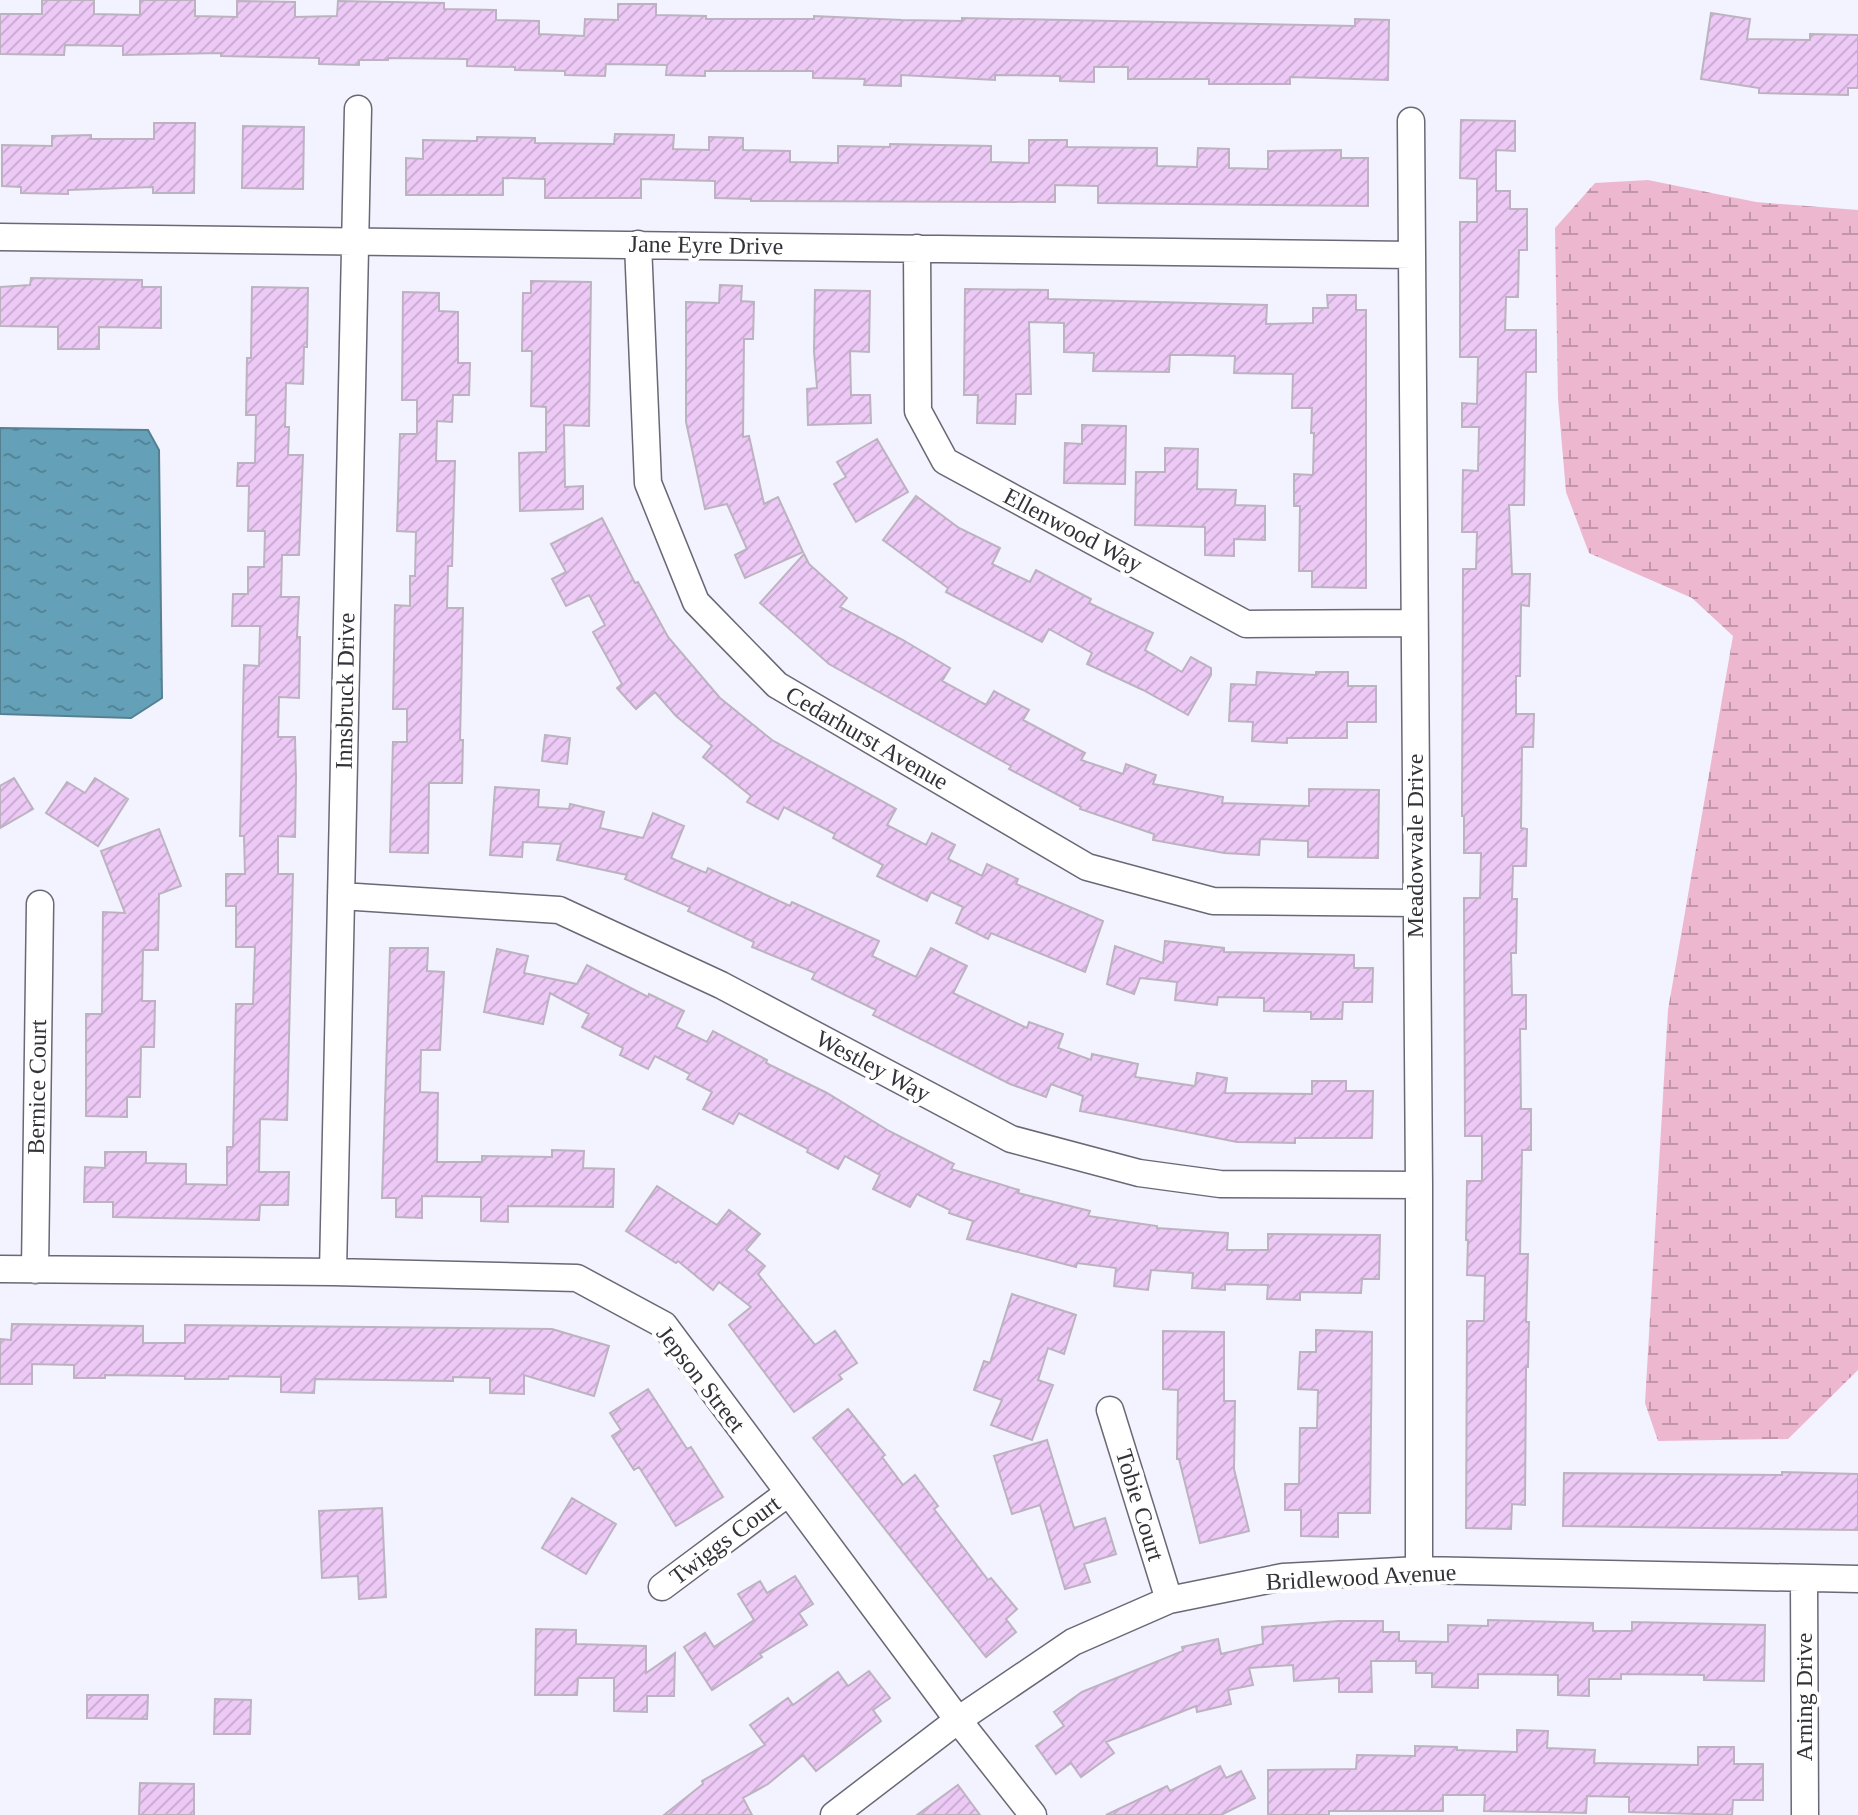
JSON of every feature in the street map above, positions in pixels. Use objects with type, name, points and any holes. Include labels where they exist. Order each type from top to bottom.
[{"type":"street","name":"Innsbruck Drive","points":[[333,1272],[358,109]]},
{"type":"street","name":"Meadowvale Drive","points":[[1411,121],[1419,1570]]},
{"type":"street","name":"Jane Eyre Drive","points":[[0,237],[1412,255]]},
{"type":"street","name":"Cedarhurst Avenue","points":[[638,244],[648,483],[696,602],[777,685],[1087,867],[1213,901],[1416,903]]},
{"type":"street","name":"Ellenwood Way","points":[[917,248],[918,411],[945,461],[1246,624],[1414,623]]},
{"type":"street","name":"Westley Way","points":[[341,896],[559,910],[721,985],[1011,1139],[1139,1173],[1220,1184],[1419,1185]]},
{"type":"street","name":"Bernice Court","points":[[35,1270],[40,904]]},
{"type":"street","name":"Jepson Street","points":[[0,1269],[577,1278],[664,1325],[958,1720],[1033,1815]]},
{"type":"street","name":"Tobie Court","points":[[1110,1410],[1169,1600]]},
{"type":"street","name":"Twiggs Court","points":[[662,1587],[788,1493]]},
{"type":"street","name":"Bridlewood Avenue","points":[[834,1815],[958,1720],[1073,1642],[1169,1600],[1283,1577],[1419,1570],[1858,1579]]},
{"type":"street","name":"Arning Drive","points":[[1804,1579],[1805,1815]]},
{"type":"green space","points":[[1648,180],[1756,202],[1858,210],[1858,1370],[1788,1439],[1658,1441],[1645,1403],[1668,1010],[1733,636],[1692,598],[1589,553],[1566,492],[1558,399],[1555,228],[1595,183]]},
{"type":"water","points":[[0,428],[148,430],[159,450],[162,698],[131,718],[0,714]]},
{"type":"building","points":[[42,0],[94,0],[94,14],[140,15],[140,0],[195,0],[195,16],[237,17],[237,1],[295,2],[295,17],[337,16],[338,1],[444,3],[444,9],[496,10],[496,20],[539,21],[539,34],[584,36],[585,19],[618,20],[618,4],[656,4],[656,15],[706,16],[706,19],[814,19],[814,16],[1355,26],[1355,19],[1389,20],[1388,80],[1290,77],[1290,84],[1209,84],[1209,79],[1128,79],[1128,67],[1094,67],[1094,82],[1060,81],[1060,76],[995,75],[995,80],[901,75],[901,86],[864,85],[865,79],[813,78],[813,71],[705,71],[705,76],[666,75],[667,65],[606,64],[605,76],[515,70],[515,67],[467,66],[467,59],[388,58],[359,60],[359,65],[319,64],[319,58],[221,56],[221,53],[123,55],[123,46],[65,45],[64,55],[0,54],[0,14],[42,14]]},
{"type":"building","points":[[1711,13],[1750,19],[1747,39],[1810,40],[1810,34],[1858,35],[1858,88],[1848,88],[1848,95],[1759,93],[1759,88],[1701,79]]},
{"type":"building","points":[[1461,120],[1515,121],[1515,151],[1496,150],[1496,191],[1510,191],[1510,209],[1527,209],[1527,250],[1519,250],[1518,297],[1506,297],[1505,330],[1536,330],[1536,372],[1526,372],[1524,505],[1509,505],[1512,574],[1530,574],[1529,606],[1521,605],[1516,714],[1534,714],[1533,747],[1522,747],[1521,828],[1527,829],[1526,866],[1513,866],[1512,899],[1517,899],[1516,953],[1511,953],[1512,995],[1526,995],[1526,1029],[1520,1029],[1521,1109],[1531,1109],[1531,1150],[1522,1150],[1520,1254],[1528,1254],[1525,1505],[1512,1504],[1511,1529],[1466,1528],[1467,1321],[1484,1321],[1485,1276],[1467,1275],[1466,1240],[1467,1181],[1482,1181],[1482,1136],[1465,1136],[1464,898],[1480,898],[1481,853],[1464,853],[1462,816],[1463,569],[1476,569],[1477,532],[1462,532],[1463,470],[1478,471],[1479,427],[1462,427],[1462,403],[1477,404],[1478,357],[1460,357],[1460,222],[1477,222],[1477,179],[1460,178]]},
{"type":"building","points":[[154,123],[195,123],[194,193],[153,193],[153,187],[68,190],[68,194],[21,193],[21,187],[2,186],[2,145],[52,146],[52,136],[154,139]]},
{"type":"building","points":[[243,126],[304,127],[303,189],[242,188]]},
{"type":"building","points":[[615,134],[674,135],[673,149],[709,150],[709,137],[743,138],[743,150],[790,151],[790,162],[838,163],[838,146],[890,147],[890,144],[991,146],[991,162],[1029,163],[1029,140],[1067,140],[1067,147],[1157,148],[1157,166],[1197,167],[1198,148],[1229,149],[1229,168],[1268,169],[1268,151],[1341,150],[1341,158],[1368,158],[1368,206],[1098,203],[1098,186],[1055,185],[1055,202],[751,201],[715,198],[715,181],[641,179],[641,198],[545,198],[545,179],[503,178],[503,195],[406,195],[406,158],[423,159],[423,140],[535,138],[535,143],[614,144]]},
{"type":"building","points":[[31,278],[142,280],[142,287],[161,287],[161,328],[99,327],[99,349],[58,349],[58,327],[0,326],[0,287],[30,285]]},
{"type":"building","points":[[531,281],[591,282],[589,426],[564,425],[565,487],[583,486],[583,509],[520,511],[519,453],[546,452],[546,407],[531,406],[532,351],[522,351],[523,293],[531,293]]},
{"type":"building","points":[[720,285],[742,286],[741,301],[754,302],[753,339],[744,339],[743,437],[749,436],[764,504],[778,497],[803,552],[745,578],[735,555],[747,549],[727,504],[705,509],[686,422],[686,302],[719,303]]},
{"type":"building","points":[[252,287],[308,288],[303,384],[286,383],[288,455],[303,455],[299,555],[282,555],[281,597],[299,597],[297,637],[300,637],[299,698],[279,697],[278,737],[295,737],[296,777],[295,837],[278,836],[278,874],[293,874],[287,1120],[260,1119],[259,1172],[289,1172],[288,1205],[260,1205],[259,1220],[113,1217],[113,1202],[84,1202],[85,1167],[105,1168],[105,1152],[146,1152],[146,1163],[186,1164],[186,1184],[227,1185],[227,1147],[233,1147],[236,1004],[253,1004],[255,947],[236,947],[236,906],[226,906],[226,874],[245,874],[244,836],[240,836],[244,665],[259,666],[260,626],[232,626],[233,594],[248,594],[248,567],[264,567],[265,531],[248,531],[249,486],[237,486],[238,463],[255,463],[256,415],[246,415]]},
{"type":"building","points":[[965,289],[1048,290],[1048,299],[1267,305],[1266,324],[1313,323],[1313,308],[1328,308],[1327,295],[1356,295],[1356,310],[1366,310],[1366,588],[1312,587],[1312,571],[1299,571],[1300,506],[1294,506],[1294,474],[1313,475],[1314,433],[1311,433],[1312,408],[1292,408],[1293,374],[1234,373],[1235,356],[1192,355],[1170,355],[1169,372],[1093,371],[1094,353],[1064,352],[1064,323],[1029,322],[1031,394],[1016,394],[1015,424],[977,423],[978,395],[964,395]]},
{"type":"building","points":[[815,290],[870,291],[869,352],[850,351],[851,395],[870,395],[871,423],[808,425],[807,389],[817,388]]},
{"type":"building","points":[[403,292],[439,293],[439,311],[458,312],[458,363],[470,363],[469,395],[453,395],[452,422],[437,421],[436,461],[455,461],[452,566],[448,566],[447,608],[463,608],[460,740],[463,740],[462,783],[429,783],[428,853],[390,852],[393,742],[407,742],[407,709],[393,709],[395,605],[410,606],[410,576],[415,576],[416,532],[397,531],[400,434],[417,434],[417,400],[402,400]]},
{"type":"building","points":[[1082,425],[1126,426],[1125,484],[1064,483],[1065,443],[1082,444]]},
{"type":"building","points":[[877,439],[908,492],[856,522],[834,484],[846,477],[837,462]]},
{"type":"building","points":[[1165,448],[1198,449],[1197,489],[1236,490],[1235,505],[1265,506],[1265,540],[1234,539],[1234,556],[1205,555],[1205,527],[1135,525],[1136,472],[1165,472]]},
{"type":"building","points":[[916,496],[959,528],[1000,548],[992,564],[1030,582],[1036,570],[1091,599],[1089,603],[1153,633],[1145,650],[1182,672],[1191,657],[1211,668],[1211,675],[1188,715],[1087,664],[1092,653],[1049,629],[1042,642],[946,592],[948,588],[883,540]]},
{"type":"building","points":[[602,518],[635,583],[638,582],[668,637],[720,698],[772,740],[896,809],[887,825],[926,845],[932,833],[955,845],[948,859],[982,876],[987,864],[1018,879],[1016,884],[1103,921],[1085,972],[991,933],[988,939],[956,923],[963,907],[931,892],[927,901],[877,876],[883,865],[833,838],[835,834],[784,807],[778,819],[747,802],[751,796],[703,757],[712,746],[676,716],[655,692],[636,709],[617,688],[622,684],[593,632],[605,625],[589,595],[566,606],[552,579],[566,572],[551,544]]},
{"type":"building","points":[[804,554],[809,564],[847,598],[840,607],[950,668],[942,681],[986,705],[994,691],[1029,710],[1023,720],[1085,753],[1081,760],[1123,774],[1126,764],[1156,775],[1153,784],[1223,797],[1222,803],[1309,806],[1309,789],[1379,790],[1378,858],[1308,857],[1308,841],[1260,839],[1259,855],[1224,853],[1153,840],[1154,834],[1080,809],[1009,769],[1011,766],[829,664],[760,603]]},
{"type":"building","points":[[1257,672],[1316,675],[1316,672],[1348,672],[1348,686],[1376,686],[1376,722],[1347,722],[1347,738],[1287,738],[1287,743],[1252,741],[1253,722],[1229,721],[1231,684],[1256,685]]},
{"type":"building","points":[[545,735],[570,738],[567,764],[542,761]]},
{"type":"building","points":[[14,778],[33,809],[0,828],[0,786]]},
{"type":"building","points":[[95,778],[128,799],[98,846],[46,813],[67,782],[85,793]]},
{"type":"building","points":[[495,787],[539,790],[538,807],[569,809],[570,804],[604,812],[600,828],[643,838],[653,813],[684,826],[671,858],[706,873],[708,868],[790,906],[792,902],[879,941],[872,956],[916,977],[931,948],[967,966],[953,993],[1027,1028],[1029,1022],[1063,1034],[1058,1048],[1091,1060],[1092,1054],[1138,1064],[1135,1077],[1195,1086],[1197,1073],[1227,1078],[1225,1093],[1312,1094],[1312,1081],[1346,1081],[1346,1091],[1373,1091],[1372,1138],[1295,1138],[1295,1143],[1237,1142],[1080,1111],[1083,1096],[1051,1084],[1046,1097],[1010,1084],[873,1015],[876,1010],[812,979],[815,973],[752,947],[754,942],[688,911],[690,907],[625,879],[627,875],[557,860],[561,844],[523,842],[522,857],[490,855]]},
{"type":"building","points":[[159,829],[181,886],[159,894],[158,950],[143,950],[142,1001],[155,1001],[154,1047],[141,1047],[140,1097],[127,1097],[127,1117],[86,1116],[86,1014],[102,1014],[103,912],[125,913],[101,851]]},
{"type":"building","points":[[1165,941],[1224,948],[1224,952],[1354,955],[1354,968],[1373,968],[1372,1002],[1343,1002],[1342,1019],[1311,1019],[1311,1012],[1264,1011],[1264,998],[1218,997],[1217,1005],[1175,1000],[1177,982],[1140,978],[1134,994],[1107,984],[1115,946],[1163,963]]},
{"type":"building","points":[[390,948],[428,948],[427,971],[444,972],[440,1050],[421,1050],[420,1092],[438,1093],[437,1162],[482,1162],[482,1156],[552,1157],[552,1150],[584,1151],[583,1168],[614,1169],[613,1207],[508,1206],[508,1222],[481,1221],[481,1197],[422,1196],[422,1218],[396,1217],[396,1198],[382,1198]]},
{"type":"building","points":[[497,949],[528,956],[524,973],[577,984],[587,965],[648,997],[649,994],[684,1011],[676,1027],[707,1042],[713,1031],[767,1060],[766,1063],[827,1093],[889,1131],[954,1164],[951,1169],[1019,1190],[1018,1193],[1090,1211],[1088,1216],[1157,1228],[1228,1233],[1227,1250],[1268,1250],[1268,1234],[1380,1235],[1379,1279],[1362,1279],[1361,1293],[1300,1292],[1300,1300],[1267,1299],[1268,1285],[1225,1284],[1225,1290],[1192,1288],[1193,1273],[1151,1270],[1148,1290],[1114,1286],[1116,1268],[1077,1263],[1076,1267],[967,1239],[973,1221],[949,1213],[950,1210],[917,1194],[910,1207],[873,1189],[880,1175],[845,1156],[838,1169],[807,1152],[808,1149],[739,1113],[733,1124],[703,1109],[712,1092],[687,1079],[690,1074],[655,1056],[648,1069],[620,1055],[623,1048],[582,1027],[589,1014],[550,993],[543,1024],[484,1012]]},
{"type":"building","points":[[657,1186],[717,1225],[729,1210],[760,1234],[746,1250],[765,1266],[758,1274],[815,1345],[835,1331],[857,1363],[839,1375],[842,1379],[794,1412],[729,1325],[751,1307],[719,1282],[713,1290],[678,1261],[676,1263],[626,1231]]},
{"type":"building","points":[[1012,1294],[1076,1315],[1064,1354],[1048,1348],[1038,1380],[1053,1385],[1032,1440],[991,1425],[1002,1400],[974,1390],[984,1361],[990,1363]]},
{"type":"building","points":[[12,1324],[143,1326],[143,1343],[185,1343],[185,1325],[552,1329],[609,1346],[594,1396],[524,1375],[524,1394],[490,1393],[490,1378],[453,1377],[453,1381],[315,1379],[314,1393],[281,1392],[281,1377],[185,1379],[185,1376],[105,1375],[105,1378],[74,1378],[74,1365],[32,1364],[32,1384],[0,1384],[0,1339],[11,1340]]},
{"type":"building","points":[[1316,1330],[1372,1332],[1370,1513],[1338,1513],[1338,1537],[1301,1536],[1301,1510],[1285,1510],[1285,1484],[1299,1484],[1300,1428],[1317,1428],[1318,1390],[1298,1389],[1300,1352],[1316,1352]]},
{"type":"building","points":[[1163,1331],[1224,1332],[1224,1401],[1235,1401],[1234,1469],[1249,1531],[1200,1543],[1177,1459],[1178,1390],[1163,1389]]},
{"type":"building","points":[[648,1389],[723,1497],[676,1526],[639,1467],[634,1470],[612,1436],[621,1430],[610,1413]]},
{"type":"building","points":[[848,1409],[885,1455],[882,1457],[903,1485],[915,1475],[938,1506],[934,1509],[988,1580],[991,1578],[1017,1609],[1006,1619],[1016,1632],[986,1657],[813,1438]]},
{"type":"building","points":[[1047,1440],[1074,1528],[1105,1518],[1116,1554],[1084,1564],[1090,1582],[1065,1589],[1040,1505],[1012,1514],[994,1456]]},
{"type":"building","points":[[1782,1472],[1858,1474],[1858,1530],[1563,1526],[1564,1473],[1782,1475]]},
{"type":"building","points":[[572,1498],[616,1524],[586,1574],[542,1548]]},
{"type":"building","points":[[382,1508],[386,1597],[359,1599],[358,1576],[322,1578],[319,1511]]},
{"type":"building","points":[[795,1576],[813,1604],[799,1613],[807,1625],[760,1654],[762,1657],[712,1690],[684,1647],[705,1633],[714,1647],[754,1620],[738,1594],[760,1581],[767,1593]]},
{"type":"building","points":[[1488,1620],[1593,1623],[1593,1631],[1632,1631],[1632,1622],[1765,1625],[1764,1681],[1704,1680],[1704,1675],[1621,1674],[1621,1679],[1589,1679],[1589,1696],[1558,1695],[1558,1675],[1478,1674],[1478,1688],[1432,1687],[1432,1673],[1416,1673],[1416,1661],[1371,1661],[1372,1692],[1339,1692],[1339,1678],[1294,1681],[1293,1665],[1249,1668],[1253,1685],[1228,1690],[1231,1704],[1197,1712],[1196,1706],[1106,1742],[1114,1753],[1081,1777],[1071,1763],[1056,1774],[1036,1746],[1064,1726],[1054,1712],[1082,1692],[1183,1651],[1182,1647],[1218,1639],[1221,1654],[1263,1644],[1262,1627],[1339,1621],[1383,1621],[1383,1632],[1399,1632],[1399,1641],[1448,1642],[1448,1625],[1488,1626]]},
{"type":"building","points":[[536,1629],[576,1630],[576,1644],[646,1646],[646,1673],[675,1653],[674,1696],[647,1696],[647,1712],[614,1711],[614,1678],[578,1678],[577,1695],[535,1695]]},
{"type":"building","points":[[869,1671],[890,1698],[873,1710],[881,1721],[816,1771],[803,1755],[768,1784],[743,1798],[752,1815],[664,1815],[703,1784],[702,1781],[765,1745],[750,1725],[788,1698],[793,1705],[838,1672],[848,1686]]},
{"type":"building","points":[[87,1695],[148,1695],[147,1719],[87,1718]]},
{"type":"building","points":[[215,1699],[251,1700],[250,1734],[214,1734]]},
{"type":"building","points":[[1517,1730],[1548,1731],[1547,1748],[1595,1750],[1594,1763],[1698,1765],[1698,1747],[1734,1747],[1734,1764],[1763,1764],[1763,1800],[1733,1800],[1732,1815],[1629,1812],[1629,1797],[1587,1796],[1586,1813],[1484,1811],[1485,1795],[1443,1795],[1443,1811],[1329,1811],[1329,1815],[1268,1815],[1268,1770],[1356,1769],[1357,1755],[1415,1756],[1415,1746],[1517,1752]]},
{"type":"building","points":[[1220,1766],[1226,1778],[1241,1771],[1255,1798],[1221,1815],[1106,1815],[1167,1786],[1170,1791]]},
{"type":"building","points":[[140,1783],[194,1784],[194,1815],[139,1815]]},
{"type":"building","points":[[958,1785],[980,1815],[917,1815]]}]
